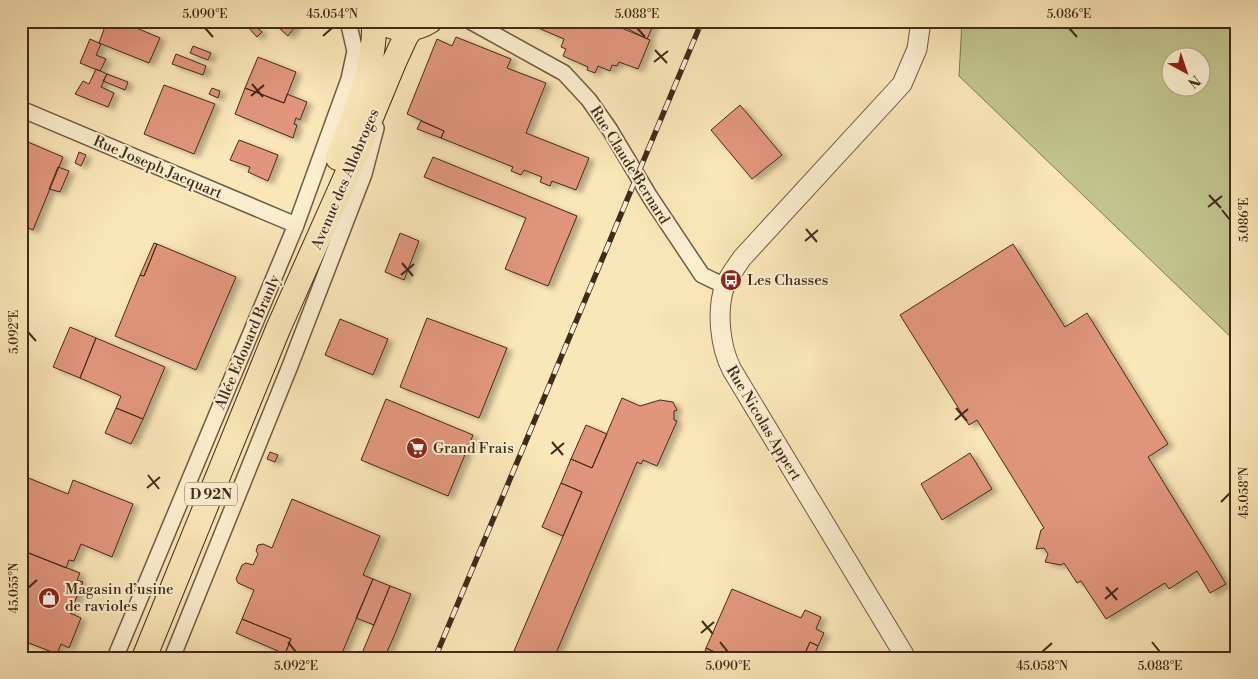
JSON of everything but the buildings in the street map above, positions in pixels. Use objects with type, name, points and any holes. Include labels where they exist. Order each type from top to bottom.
[{"type":"main road","name":"Avenue des Allobroges","points":[[144,658],[278,329],[360,164],[375,42],[374,21]]},
{"type":"main road","points":[[381,21],[398,28],[421,25]]},
{"type":"main road","name":"Avenue des Allobroges","points":[[278,329],[302,252],[369,96],[406,36],[421,25]]},
{"type":"street","name":"Allée Edouard Branly","points":[[115,658],[296,225],[354,64],[355,51],[348,21]]},
{"type":"street","name":"Rue Claude Bernard","points":[[472,21],[564,74],[589,100],[610,130],[645,190],[702,275],[725,286]]},
{"type":"street","name":"Rue Nicolas Appert","points":[[906,658],[726,359],[720,319],[725,286],[742,258],[902,84],[917,50],[921,21]]},
{"type":"street","name":"Rue Joseph Jacquart","points":[[21,110],[296,225]]},
{"type":"street","points":[[172,658],[290,366],[360,164]]},
{"type":"green space","points":[[962,21],[1237,21],[1237,343],[959,76]]},
{"type":"railway","points":[[435,658],[702,21]]},
{"type":"place","name":"Les Chasses","points":[[731,280]]},
{"type":"place","name":"Grand Frais","points":[[417,448]]},
{"type":"place","name":"Magasin d’usine de ravioles","points":[[49,598]]}]
